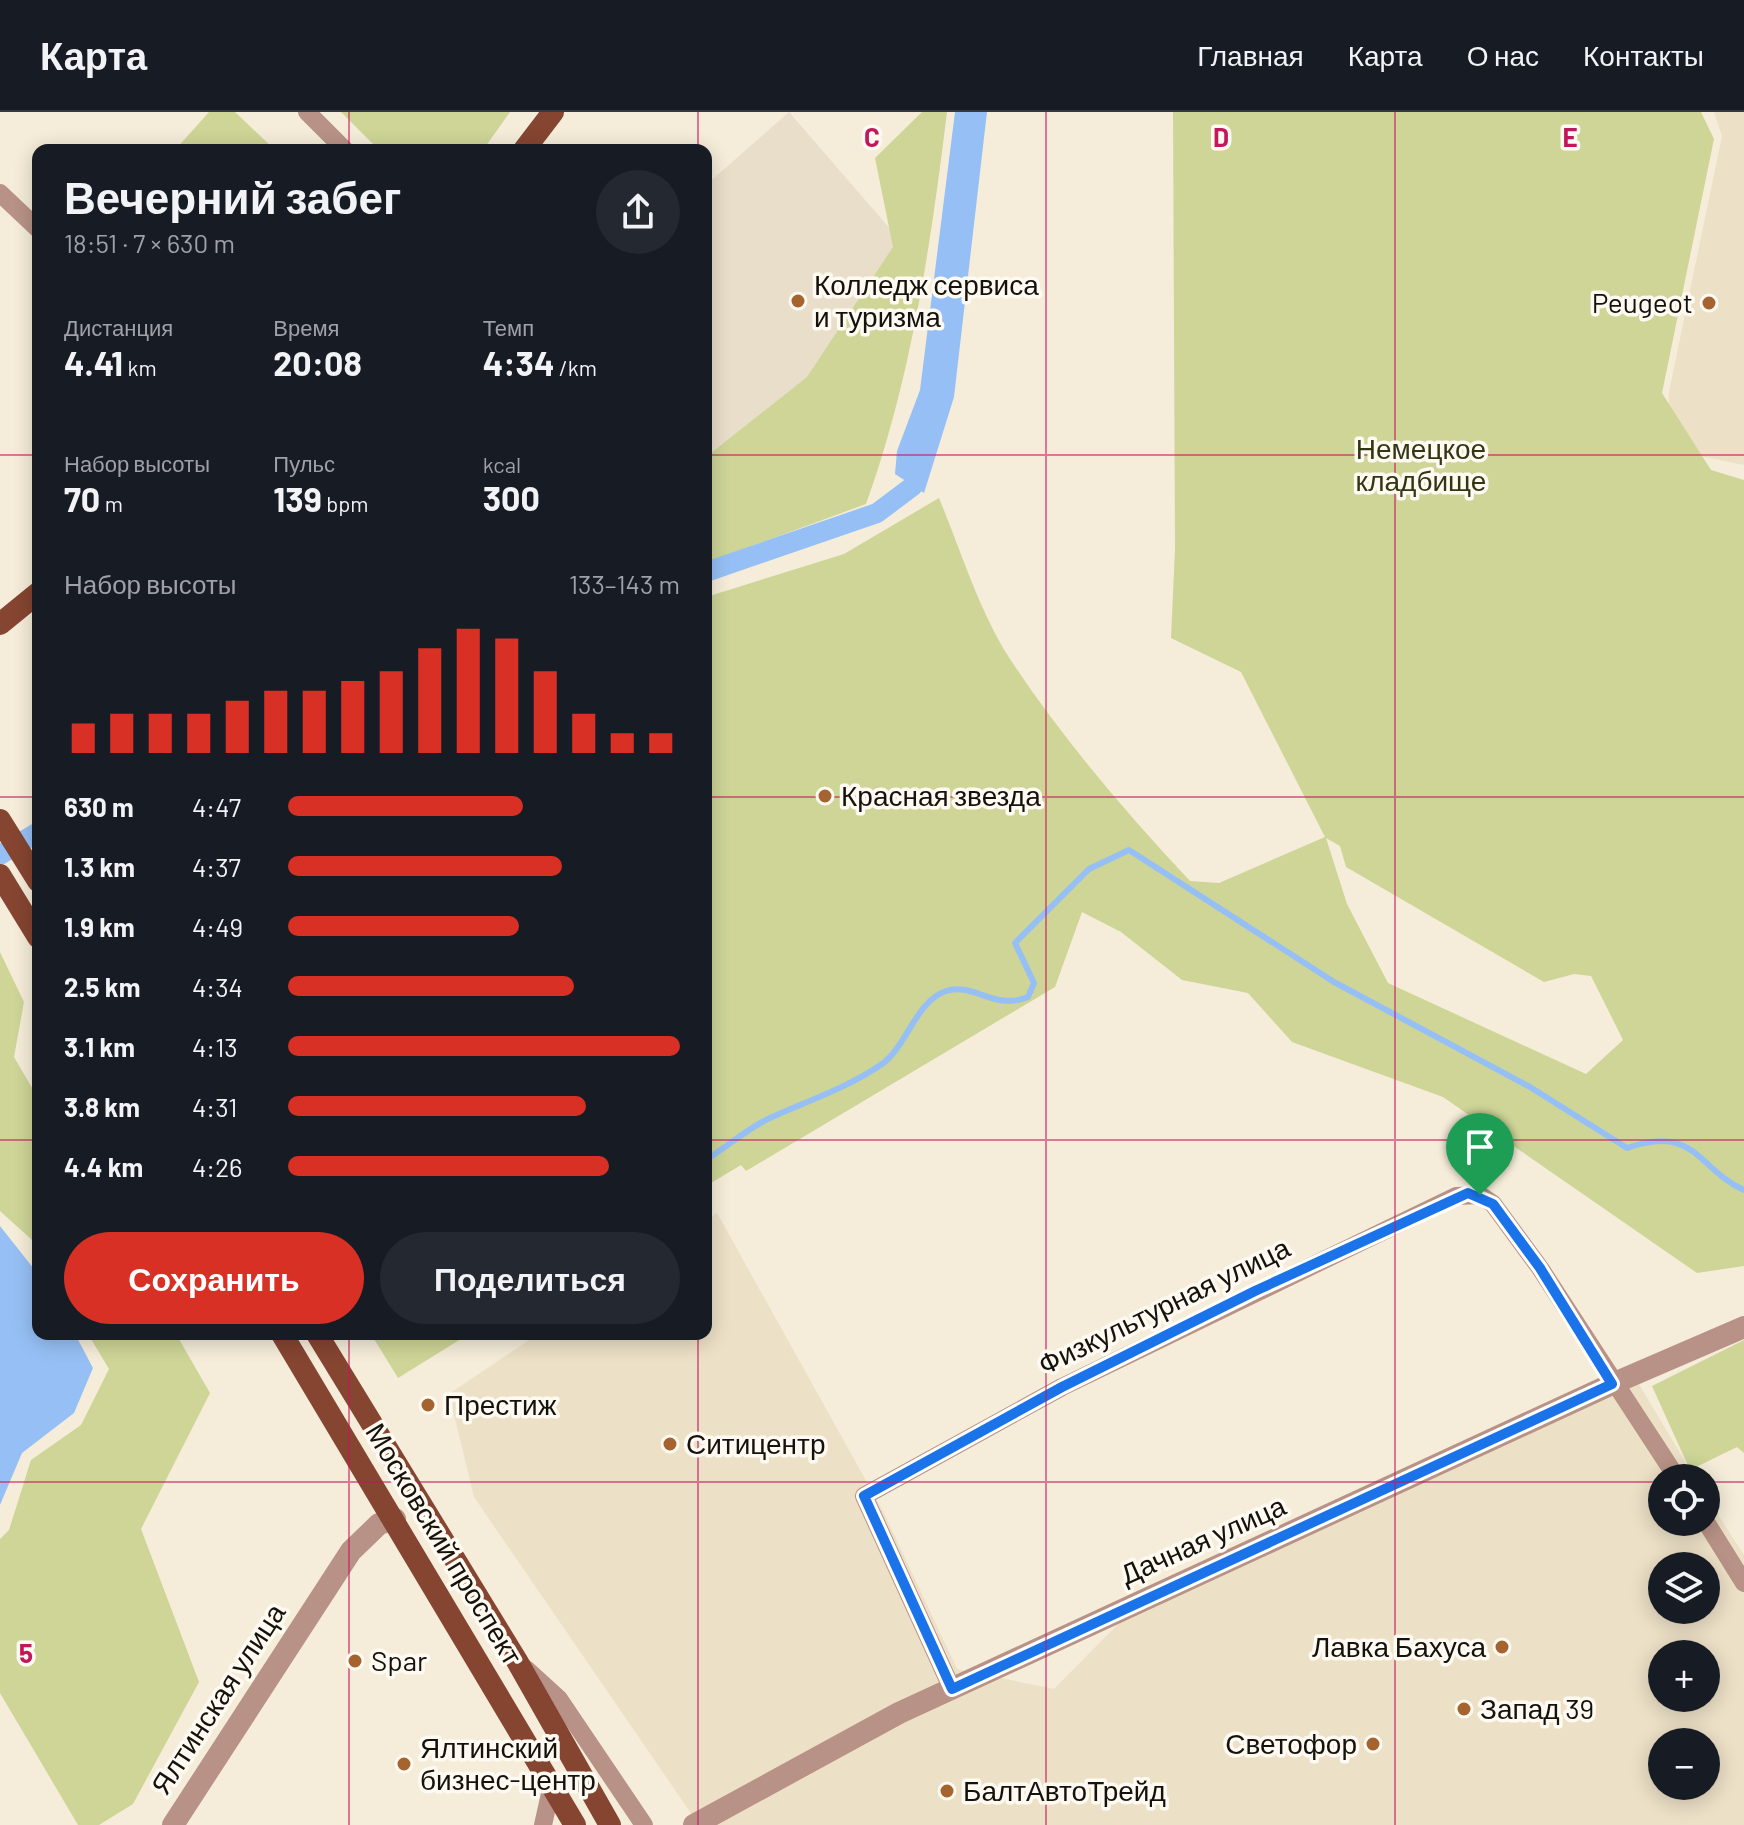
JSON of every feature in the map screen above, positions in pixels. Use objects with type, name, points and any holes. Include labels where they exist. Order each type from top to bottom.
[{"type":"main road","points":[[529,144],[553,112]]},
{"type":"main road","points":[[0,624],[32,598]]},
{"type":"main road","points":[[4,827],[32,871]]},
{"type":"main road","points":[[0,875],[32,927]]},
{"type":"main road","name":"Московский проспект","points":[[286,1340],[575,1825]]},
{"type":"main road","name":"Московский проспект","points":[[321,1340],[517,1661],[610,1825]]},
{"type":"street","points":[[307,112],[339,144]]},
{"type":"street","points":[[0,193],[32,223]]},
{"type":"street","name":"Физкультурная улица","points":[[952,1689],[864,1496],[1075,1380],[1456,1196],[1480,1195],[1493,1204],[1540,1268],[1612,1384]]},
{"type":"street","name":"Дачная улица","points":[[694,1825],[899,1713],[1612,1384],[1744,1327]]},
{"type":"street","points":[[1612,1384],[1667,1464]]},
{"type":"street","name":"Ялтинская улица","points":[[173,1825],[314,1606],[379,1542],[395,1519]]},
{"type":"street","points":[[1715,1536],[1744,1583]]},
{"type":"street","name":"Московский проспект","points":[[517,1661],[559,1699],[644,1825]]},
{"type":"street","points":[[543,1825],[552,1785]]},
{"type":"shaded area","name":"Колледж сервиса и туризма","points":[[789,112],[911,253],[871,349],[712,453],[712,180]]},
{"type":"shaded area","points":[[1714,112],[1744,112],[1744,465],[1690,454],[1668,417],[1669,392],[1722,136]]},
{"type":"shaded area","points":[[717,1213],[884,1513],[957,1669],[1054,1689],[1122,1620],[1634,1376],[1687,1464],[1648,1464],[1648,1536],[1720,1536],[1720,1518],[1744,1555],[1744,1825],[699,1825],[474,1497],[449,1394],[529,1340],[712,1340],[712,1216]]},
{"type":"green space","points":[[209,112],[235,112],[269,144],[180,144]]},
{"type":"green space","points":[[341,112],[510,112],[487,144],[373,144]]},
{"type":"green space","points":[[922,112],[947,112],[934,211],[907,360],[882,457],[866,504],[712,561],[712,452],[807,377],[893,247],[875,158]]},
{"type":"green space","name":"Немецкое кладбище","points":[[1173,112],[1701,112],[1714,139],[1662,393],[1711,470],[1744,480],[1744,1266],[1697,1273],[1443,1097],[1292,1042],[1248,993],[1182,980],[1121,932],[1082,912],[1055,987],[746,1171],[741,1165],[712,1182],[712,595],[844,554],[939,498],[989,621],[1010,659],[1051,718],[1118,802],[1190,881],[1219,883],[1325,837],[1241,672],[1171,638],[1175,549]],"holes":[[[1326,838],[1340,846],[1346,867],[1544,982],[1574,974],[1591,976],[1623,1040],[1586,1074],[1388,983],[1347,904]]]},
{"type":"green space","points":[[0,952],[24,1002],[14,1057],[32,1088],[32,1241],[0,1211]]},
{"type":"green space","points":[[92,1340],[179,1340],[210,1393],[141,1529],[199,1682],[133,1804],[99,1825],[78,1825],[0,1693],[0,1539],[9,1530],[31,1460],[81,1425],[109,1369]]},
{"type":"green space","points":[[375,1340],[459,1340],[398,1378]]},
{"type":"green space","points":[[1744,1340],[1744,1453],[1737,1447],[1702,1464],[1687,1464],[1652,1386]]},
{"type":"water","points":[[955,112],[987,112],[954,397],[924,493],[895,474],[897,451],[920,390]]},
{"type":"water","points":[[0,1226],[32,1266],[32,1340],[78,1340],[93,1368],[74,1413],[22,1453],[0,1505]]},
{"type":"waterway","points":[[712,570],[877,513],[913,486]]},
{"type":"waterway","points":[[0,855],[32,836]]},
{"type":"waterway","points":[[712,1156],[763,1121],[843,1086],[882,1064],[936,996],[956,989],[1005,1001],[1028,997],[1034,983],[1015,943],[1089,869],[1129,850],[1334,982],[1530,1087],[1627,1148],[1668,1141],[1682,1145],[1744,1190]]},
{"type":"place","name":"Колледж сервиса и туризма","points":[[798,301]]},
{"type":"place","name":"Peugeot","points":[[1709,303]]},
{"type":"place","name":"Красная звезда","points":[[825,796]]},
{"type":"place","name":"Престиж","points":[[428,1405]]},
{"type":"place","name":"Ситицентр","points":[[670,1444]]},
{"type":"place","name":"Лавка Бахуса","points":[[1502,1647]]},
{"type":"place","name":"Spar","points":[[355,1661]]},
{"type":"place","name":"Запад 39","points":[[1464,1709]]},
{"type":"place","name":"Светофор","points":[[1373,1744]]},
{"type":"place","name":"Ялтинский бизнес-центр","points":[[404,1764]]},
{"type":"place","name":"БалтАвтоТрейд","points":[[947,1791]]},
{"type":"route","points":[[1468,1193],[1480,1195],[1493,1204],[1540,1268],[1612,1384],[952,1689],[902,1586],[864,1496],[1062,1387],[1255,1291],[1456,1196],[1468,1193]]}]
